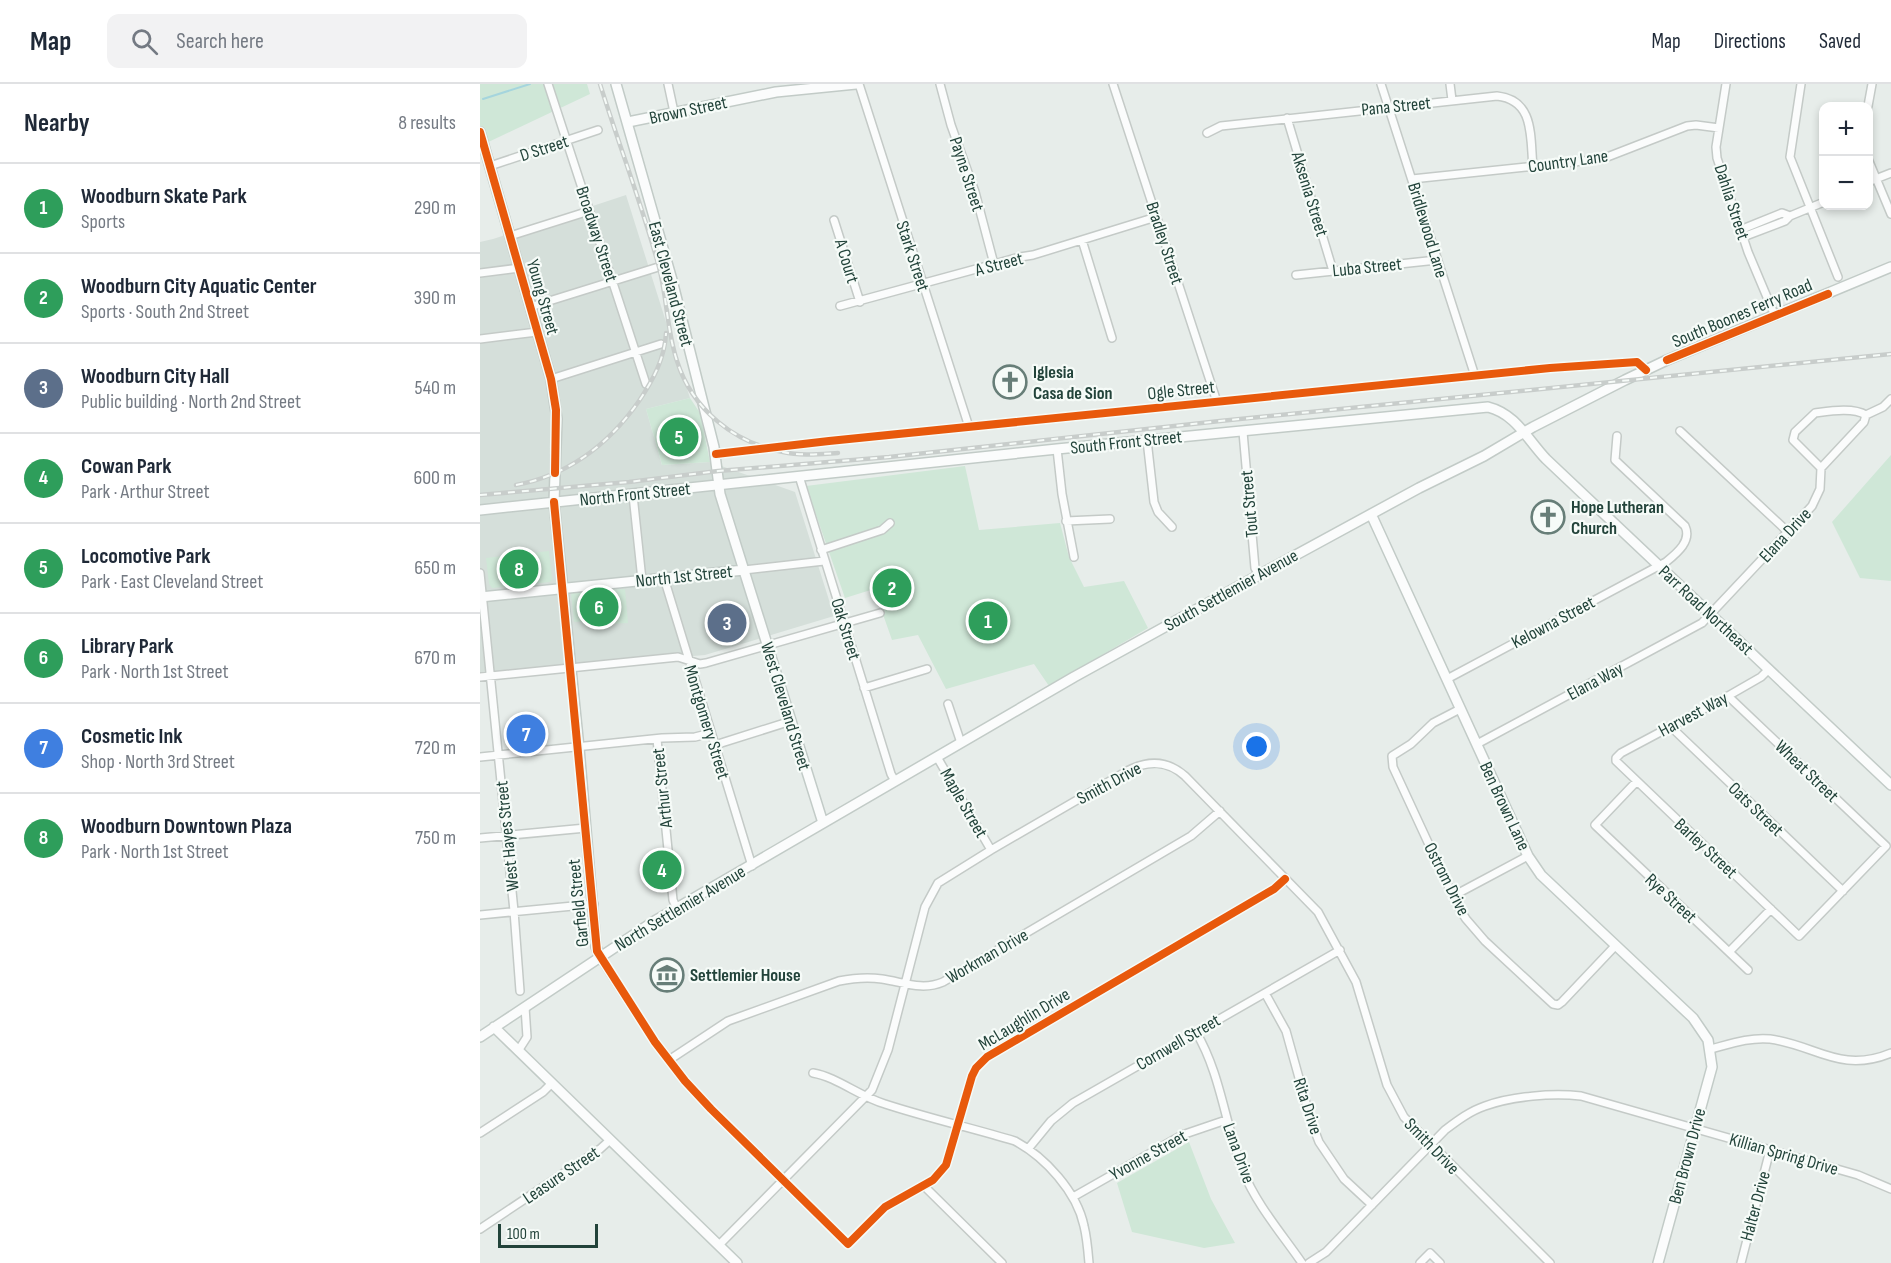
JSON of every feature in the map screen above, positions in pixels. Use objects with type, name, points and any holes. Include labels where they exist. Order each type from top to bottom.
[{"type":"main road","name":"East Cleveland Street","points":[[616,84],[668,264],[716,454],[719,485]]},
{"type":"main road","name":"Brown Street","points":[[628,122],[776,92],[857,84]]},
{"type":"main road","name":"Young Street","points":[[480,132],[551,380],[557,419],[554,502]]},
{"type":"main road","name":"South Boones Ferry Road","points":[[1646,370],[1891,267]]},
{"type":"main road","name":"South Settlemier Avenue","points":[[823,823],[1094,666],[1259,575],[1453,470],[1484,456],[1524,432],[1646,370]]},
{"type":"main road","name":"South Front Street","points":[[719,485],[1480,407],[1495,409],[1507,414],[1524,432]]},
{"type":"main road","name":"Parr Road Northeast","points":[[1524,432],[1546,459],[1891,785]]},
{"type":"main road","name":"North Front Street","points":[[480,510],[719,485]]},
{"type":"main road","name":"West Cleveland Street","points":[[719,485],[823,823]]},
{"type":"main road","name":"Garfield Street","points":[[554,502],[594,904],[596,947],[600,957]]},
{"type":"main road","name":"Ben Brown Lane","points":[[1371,514],[1528,856],[1541,874],[1699,1025],[1711,1048]]},
{"type":"main road","name":"North 1st Street","points":[[481,597],[744,570]]},
{"type":"main road","name":"North Settlemier Avenue","points":[[480,1037],[600,957],[823,823]]},
{"type":"main road","points":[[494,1027],[737,1263]]},
{"type":"main road","name":"Ben Brown Drive","points":[[1658,1263],[1712,1067],[1711,1048]]},
{"type":"street","name":"Broadway Street","points":[[548,84],[646,384]]},
{"type":"street","points":[[668,84],[674,112]]},
{"type":"street","name":"Stark Street","points":[[857,84],[969,427]]},
{"type":"street","name":"Payne Street","points":[[940,84],[951,125],[975,192],[994,264]]},
{"type":"street","name":"Bradley Street","points":[[1113,84],[1217,402]]},
{"type":"street","name":"Bridlewood Lane","points":[[1381,84],[1475,376]]},
{"type":"street","points":[[1450,84],[1452,100]]},
{"type":"street","name":"Dahlia Street","points":[[1726,84],[1717,158],[1742,234],[1774,316]]},
{"type":"street","points":[[1801,84],[1790,157],[1838,277]]},
{"type":"street","points":[[1870,102],[1872,84]]},
{"type":"street","name":"Pana Street","points":[[1207,133],[1221,126],[1388,106],[1497,96],[1516,101],[1523,109],[1527,118],[1533,167]]},
{"type":"street","name":"Aksenia Street","points":[[1287,118],[1333,271]]},
{"type":"street","name":"Country Lane","points":[[1412,179],[1582,162],[1614,156],[1687,126],[1719,128]]},
{"type":"street","name":"D Street","points":[[490,166],[598,130]]},
{"type":"street","points":[[1873,170],[1891,214]]},
{"type":"street","points":[[1873,180],[1891,172]]},
{"type":"street","points":[[1742,234],[1819,204]]},
{"type":"street","points":[[510,236],[590,211]]},
{"type":"street","name":"A Street","points":[[840,306],[1082,240],[1156,217]]},
{"type":"street","name":"A Court","points":[[834,219],[860,302]]},
{"type":"street","points":[[1082,240],[1112,338]]},
{"type":"street","name":"Luba Street","points":[[1296,276],[1437,260]]},
{"type":"street","points":[[530,307],[668,264]]},
{"type":"street","points":[[480,273],[519,268]]},
{"type":"street","points":[[480,339],[537,332]]},
{"type":"street","points":[[551,380],[661,344]]},
{"type":"street","name":"Ogle Street","points":[[716,454],[1475,376],[1637,362],[1646,370]]},
{"type":"street","points":[[1866,415],[1850,411],[1815,413],[1795,432],[1793,440],[1821,468],[1864,422],[1866,415],[1883,407],[1891,399]]},
{"type":"street","points":[[1680,430],[1788,532]]},
{"type":"street","name":"Tout Street","points":[[1243,432],[1255,568],[1259,575]]},
{"type":"street","name":"Kelowna Street","points":[[1447,679],[1659,566],[1686,541],[1685,526],[1615,460],[1617,436]]},
{"type":"street","points":[[1147,440],[1154,502],[1158,512],[1172,527]]},
{"type":"street","points":[[1058,449],[1066,521],[1074,557]]},
{"type":"street","name":"Elana Drive","points":[[1711,614],[1816,501],[1820,489],[1821,468]]},
{"type":"street","name":"Oak Street","points":[[799,476],[895,782]]},
{"type":"street","points":[[633,495],[642,580]]},
{"type":"street","points":[[1066,521],[1110,519]]},
{"type":"street","points":[[821,550],[882,530],[890,523]]},
{"type":"street","points":[[744,570],[824,561]]},
{"type":"street","name":"West Hayes Street","points":[[480,573],[507,836],[520,991]]},
{"type":"street","name":"Montgomery Street","points":[[664,578],[752,866]]},
{"type":"street","points":[[480,677],[678,657],[706,663],[879,613]]},
{"type":"street","name":"Elana Way","points":[[1477,744],[1690,630],[1711,614]]},
{"type":"street","points":[[864,688],[927,669]]},
{"type":"street","name":"Harvest Way","points":[[1616,758],[1621,753],[1761,677],[1769,669]]},
{"type":"street","name":"Wheat Street","points":[[1728,696],[1886,846],[1843,891]]},
{"type":"street","points":[[948,704],[961,743]]},
{"type":"street","name":"Ostrom Drive","points":[[1460,709],[1433,723],[1411,744],[1392,756],[1393,767],[1466,919],[1549,1002],[1558,1005],[1616,945]]},
{"type":"street","points":[[714,746],[791,721]]},
{"type":"street","name":"Oats Street","points":[[1670,726],[1843,891]]},
{"type":"street","points":[[480,758],[695,737],[711,733]]},
{"type":"street","name":"Arthur Street","points":[[657,739],[673,900],[677,909]]},
{"type":"street","name":"Maple Street","points":[[937,757],[991,850]]},
{"type":"street","name":"Barley Street","points":[[1616,758],[1618,764],[1636,782],[1799,936],[1843,891]]},
{"type":"street","name":"Smith Drive","points":[[719,1245],[866,1097],[874,1085],[882,1067],[925,907],[934,888],[946,877],[1127,771],[1147,763],[1162,763],[1180,771],[1318,912],[1356,982],[1387,1085],[1404,1117],[1550,1263]]},
{"type":"street","name":"Rye Street","points":[[1636,782],[1595,825],[1748,970]]},
{"type":"street","name":"Workman Drive","points":[[669,1060],[728,1021],[839,981],[873,978],[928,987],[943,982],[1191,836],[1220,812]]},
{"type":"street","points":[[480,838],[586,828]]},
{"type":"street","points":[[1453,896],[1528,856]]},
{"type":"street","name":"McLaughlin Drive","points":[[848,1244],[888,1204],[933,1180],[946,1165],[972,1076],[987,1057],[1274,889],[1285,879]]},
{"type":"street","points":[[480,915],[594,904]]},
{"type":"street","points":[[1729,952],[1771,909]]},
{"type":"street","name":"Cornwell Street","points":[[1028,1149],[1051,1121],[1073,1103],[1340,950]]},
{"type":"street","name":"Garfield Street","points":[[600,957],[669,1060],[711,1109],[848,1244]]},
{"type":"street","name":"Rita Drive","points":[[1265,993],[1286,1031],[1319,1142],[1344,1179],[1372,1206]]},
{"type":"street","points":[[518,1051],[526,1037],[525,1007]]},
{"type":"street","name":"Lana Drive","points":[[1196,1032],[1210,1057],[1244,1174],[1253,1192],[1302,1263]]},
{"type":"street","points":[[1711,1048],[1759,1039],[1777,1040],[1821,1055],[1849,1061],[1872,1060],[1891,1053]]},
{"type":"street","points":[[813,1073],[827,1076],[866,1097],[885,1104],[1015,1141],[1028,1149],[1051,1170],[1073,1197],[1084,1224],[1089,1263]]},
{"type":"street","points":[[480,1133],[543,1092],[552,1083]]},
{"type":"street","name":"Killian Spring Drive","points":[[1309,1263],[1326,1252],[1430,1145],[1463,1117],[1485,1106],[1545,1095],[1581,1096],[1858,1175],[1891,1190]]},
{"type":"street","name":"Yvonne Street","points":[[1073,1197],[1182,1135],[1227,1120]]},
{"type":"street","name":"Leasure Street","points":[[480,1230],[610,1140]]},
{"type":"street","name":"Halter Drive","points":[[1741,1263],[1770,1150]]},
{"type":"street","points":[[924,1186],[1002,1263]]},
{"type":"street","points":[[1420,1263],[1430,1253],[1440,1263]]},
{"type":"shaded area","points":[[626,195],[690,398],[646,409],[662,465],[710,462],[795,492],[834,616],[705,655],[480,674],[480,242]]},
{"type":"green space","points":[[480,84],[587,84],[590,94],[480,146]]},
{"type":"green space","points":[[690,398],[700,413],[710,462],[662,465],[646,409]]},
{"type":"green space","points":[[1891,455],[1891,581],[1860,578],[1832,522]]},
{"type":"green space","points":[[965,466],[979,530],[1060,523],[1069,557],[1084,587],[1124,581],[1148,628],[1049,686],[1034,664],[946,689],[918,635],[892,640],[874,589],[845,598],[806,486]]},
{"type":"green space","points":[[549,551],[552,579],[550,582],[492,588],[489,584],[486,558]]},
{"type":"green space","points":[[625,589],[628,623],[606,624],[601,620],[574,622],[571,593]]},
{"type":"green space","points":[[1189,1142],[1211,1199],[1235,1243],[1204,1248],[1132,1232],[1117,1183]]},
{"type":"waterway","points":[[483,99],[530,84]]},
{"type":"railway","points":[[600,84],[659,267],[677,361],[693,394],[717,421],[748,441],[790,453],[838,453]]},
{"type":"railway","points":[[516,485],[553,474],[570,465],[601,444],[615,431],[639,401],[653,377],[661,360],[666,333]]},
{"type":"railway","points":[[480,495],[629,482],[718,471],[889,457],[1220,421],[1891,354]]},
{"type":"cycle path","points":[[480,132],[551,379],[556,410],[555,473]]},
{"type":"cycle path","points":[[1667,360],[1828,294]]},
{"type":"cycle path","points":[[716,454],[1550,368],[1637,362],[1646,370]]},
{"type":"cycle path","points":[[554,502],[597,951],[655,1042],[685,1081],[848,1244],[885,1207],[933,1180],[946,1165],[972,1076],[976,1068],[987,1057],[1274,889],[1285,879]]},
{"type":"place","name":"Iglesia Casa de Sion","points":[[1010,382]]},
{"type":"place","name":"Locomotive Park","points":[[679,437]]},
{"type":"place","name":"Hope Lutheran Church","points":[[1548,517]]},
{"type":"place","name":"Woodburn Downtown Plaza","points":[[519,569]]},
{"type":"place","name":"Woodburn City Aquatic Center","points":[[892,588]]},
{"type":"place","name":"Library Park","points":[[599,607]]},
{"type":"place","name":"Woodburn Skate Park","points":[[988,621]]},
{"type":"place","name":"Woodburn City Hall","points":[[727,623]]},
{"type":"place","name":"Cosmetic Ink","points":[[526,734]]},
{"type":"place","name":"Cowan Park","points":[[662,870]]},
{"type":"place","name":"Settlemier House","points":[[667,975]]}]
